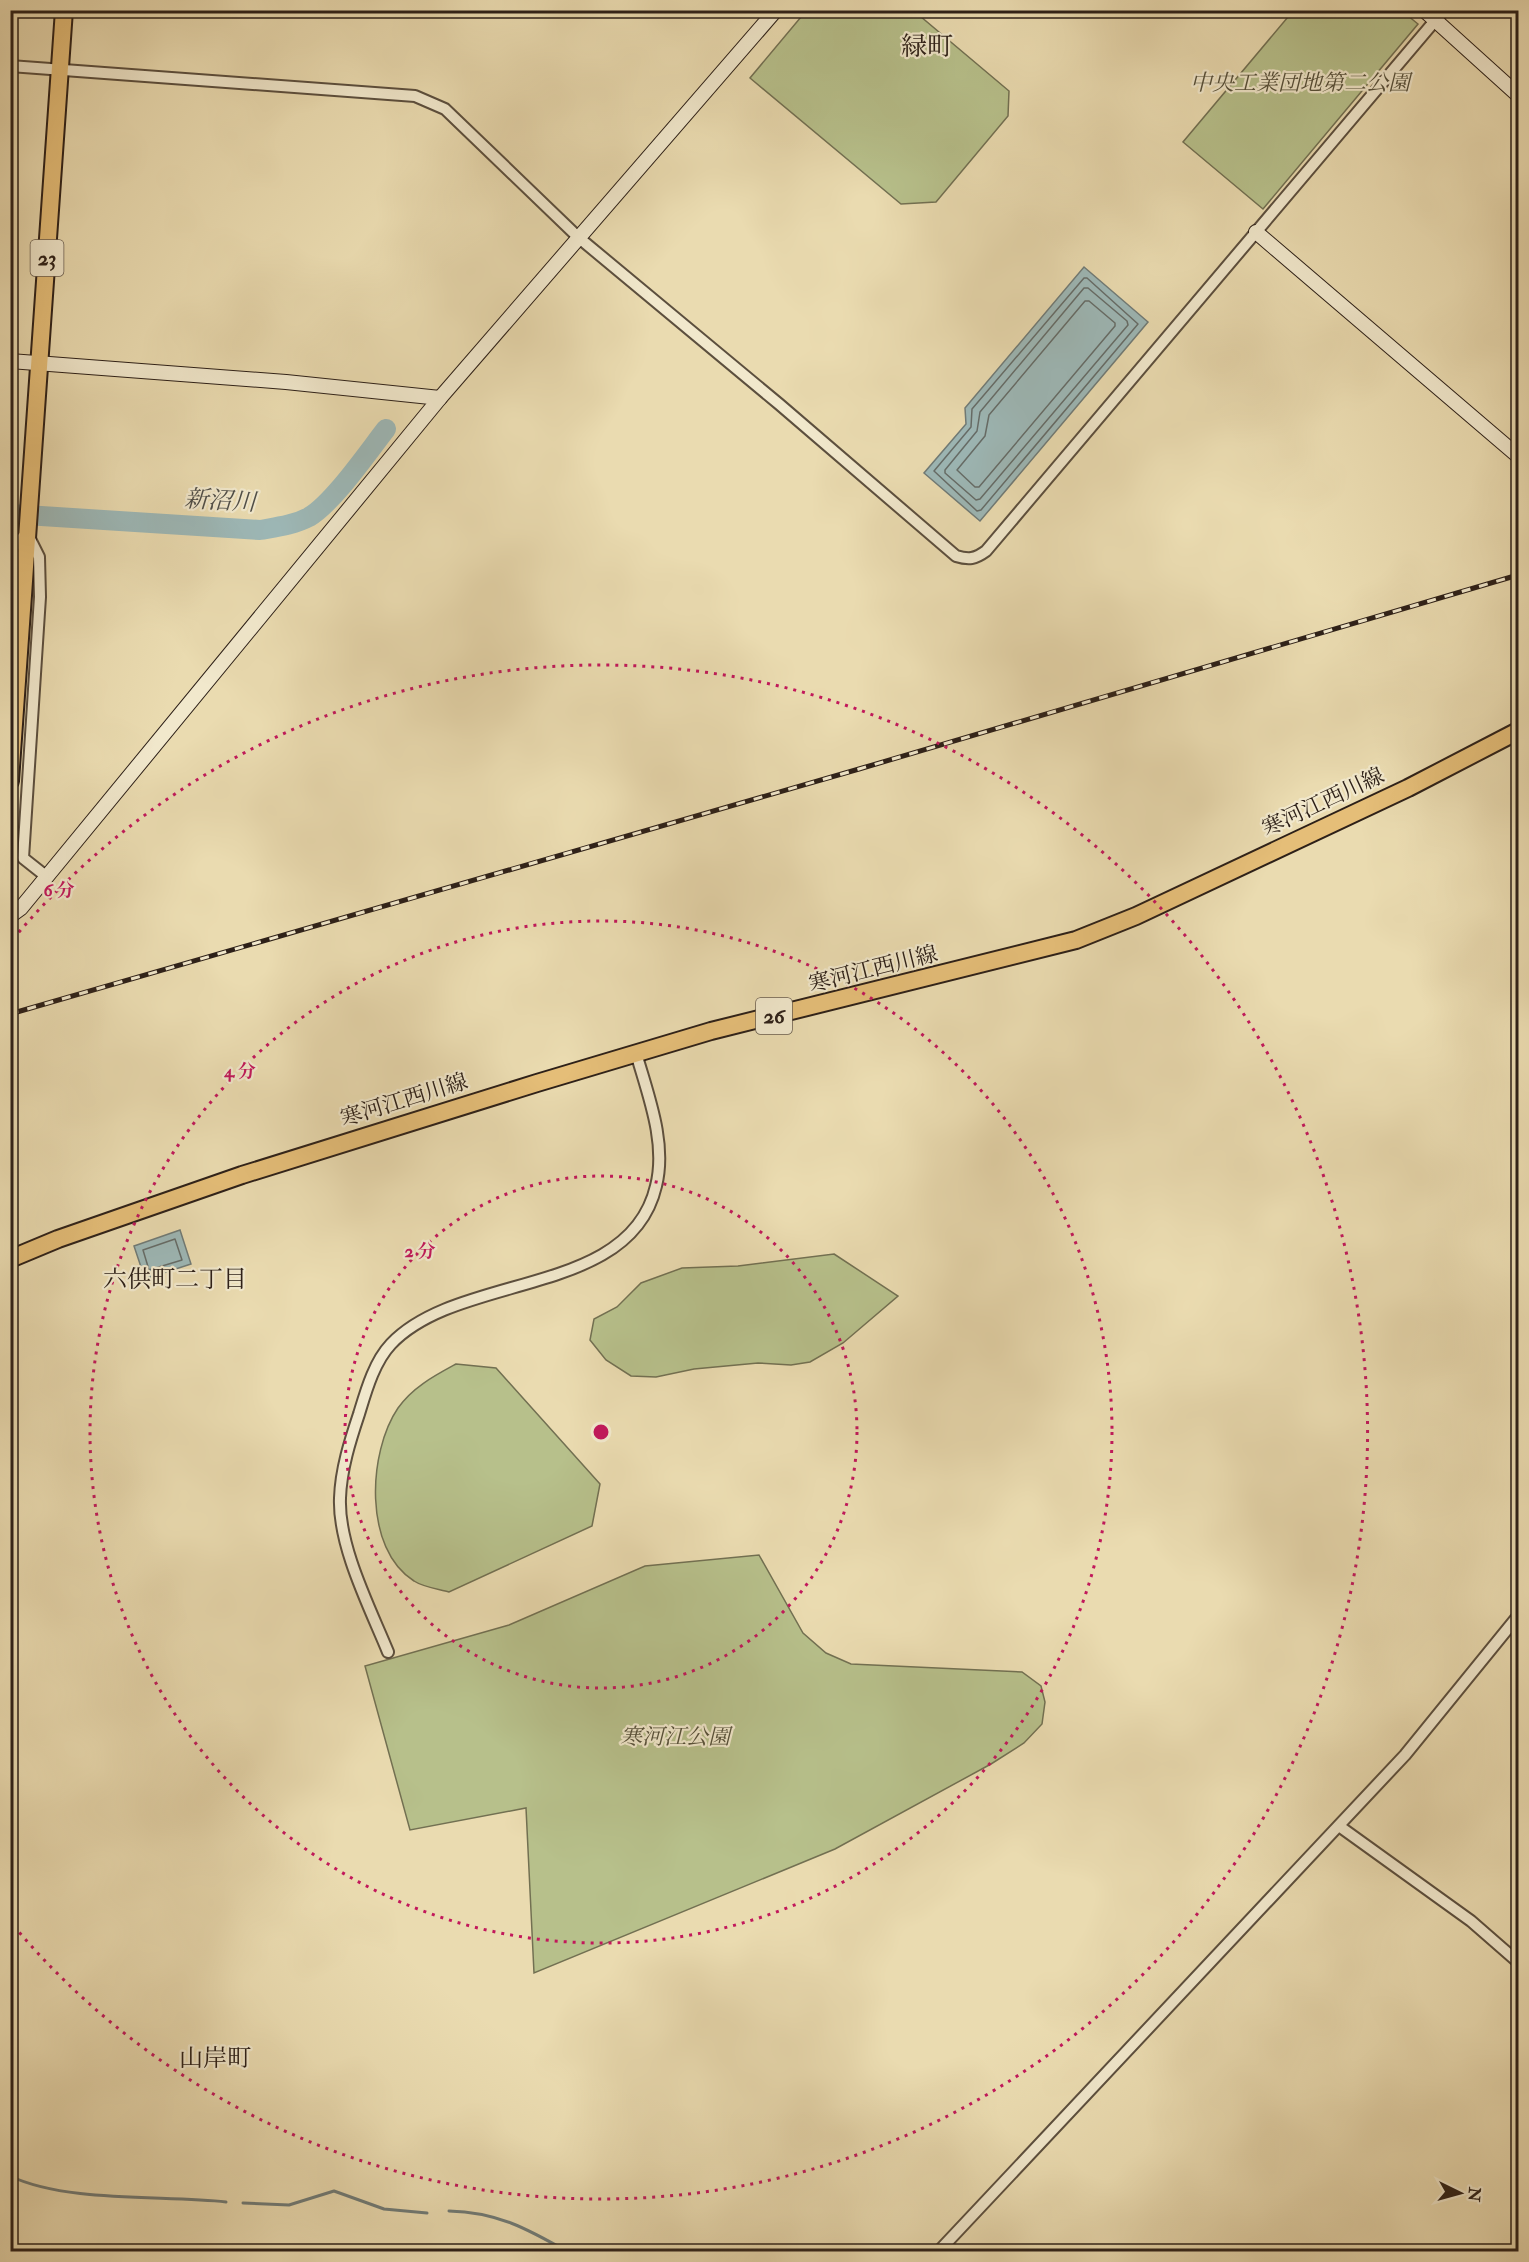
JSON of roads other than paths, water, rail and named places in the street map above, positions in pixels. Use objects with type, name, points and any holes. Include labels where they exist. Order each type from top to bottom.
[{"type":"main road","name":"23","points":[[10,781],[64,10]]},
{"type":"main road","name":"寒河江西川線","points":[[10,1259],[58,1239],[338,1143],[636,1053],[711,1031],[1076,940],[1136,916],[1408,788],[1518,731]]},
{"type":"street","points":[[10,916],[46,877],[441,398],[578,237],[674,131],[776,10]]},
{"type":"street","points":[[1424,10],[1439,15],[1516,93]]},
{"type":"street","points":[[10,66],[356,91],[427,99],[461,123],[578,237],[770,396],[956,556],[967,560],[977,558],[986,551],[1439,15]]},
{"type":"street","points":[[1256,232],[1518,456]]},
{"type":"street","points":[[10,361],[286,382],[441,398]]},
{"type":"street","points":[[27,528],[39,557],[40,597],[23,858],[46,877]]},
{"type":"street","points":[[10,558],[15,545],[27,528]]},
{"type":"street","points":[[388,1652],[342,1528],[340,1499],[344,1464],[376,1367],[389,1346],[426,1317],[454,1305],[591,1261],[628,1236],[649,1206],[656,1188],[660,1167],[656,1132],[636,1053]]},
{"type":"street","points":[[938,2252],[1405,1755],[1518,1616]]},
{"type":"street","points":[[1339,1826],[1471,1921],[1518,1962]]},
{"type":"water","points":[[1084,267],[1148,322],[980,521],[924,473],[966,424],[965,408]]},
{"type":"water","points":[[180,1230],[191,1264],[145,1279],[134,1246]]},
{"type":"waterway","name":"新沼川","points":[[10,514],[260,530],[285,525],[309,517],[329,501],[386,429]]},
{"type":"waterway","points":[[10,2176],[33,2185],[87,2194],[226,2202]]},
{"type":"waterway","points":[[243,2203],[289,2205],[334,2191],[384,2209],[427,2213]]},
{"type":"waterway","points":[[449,2211],[497,2218],[539,2236],[568,2252]]},
{"type":"railway","points":[[10,1014],[859,769],[1518,575]]},
{"type":"district","name":"緑町","points":[[927,47]]},
{"type":"district","name":"六供町二丁目","points":[[175,1279]]},
{"type":"district","name":"山岸町","points":[[215,2058]]},
{"type":"park label","name":"中央工業団地第二公園","points":[[1300,83]]},
{"type":"park label","name":"寒河江公園","points":[[675,1737]]}]
